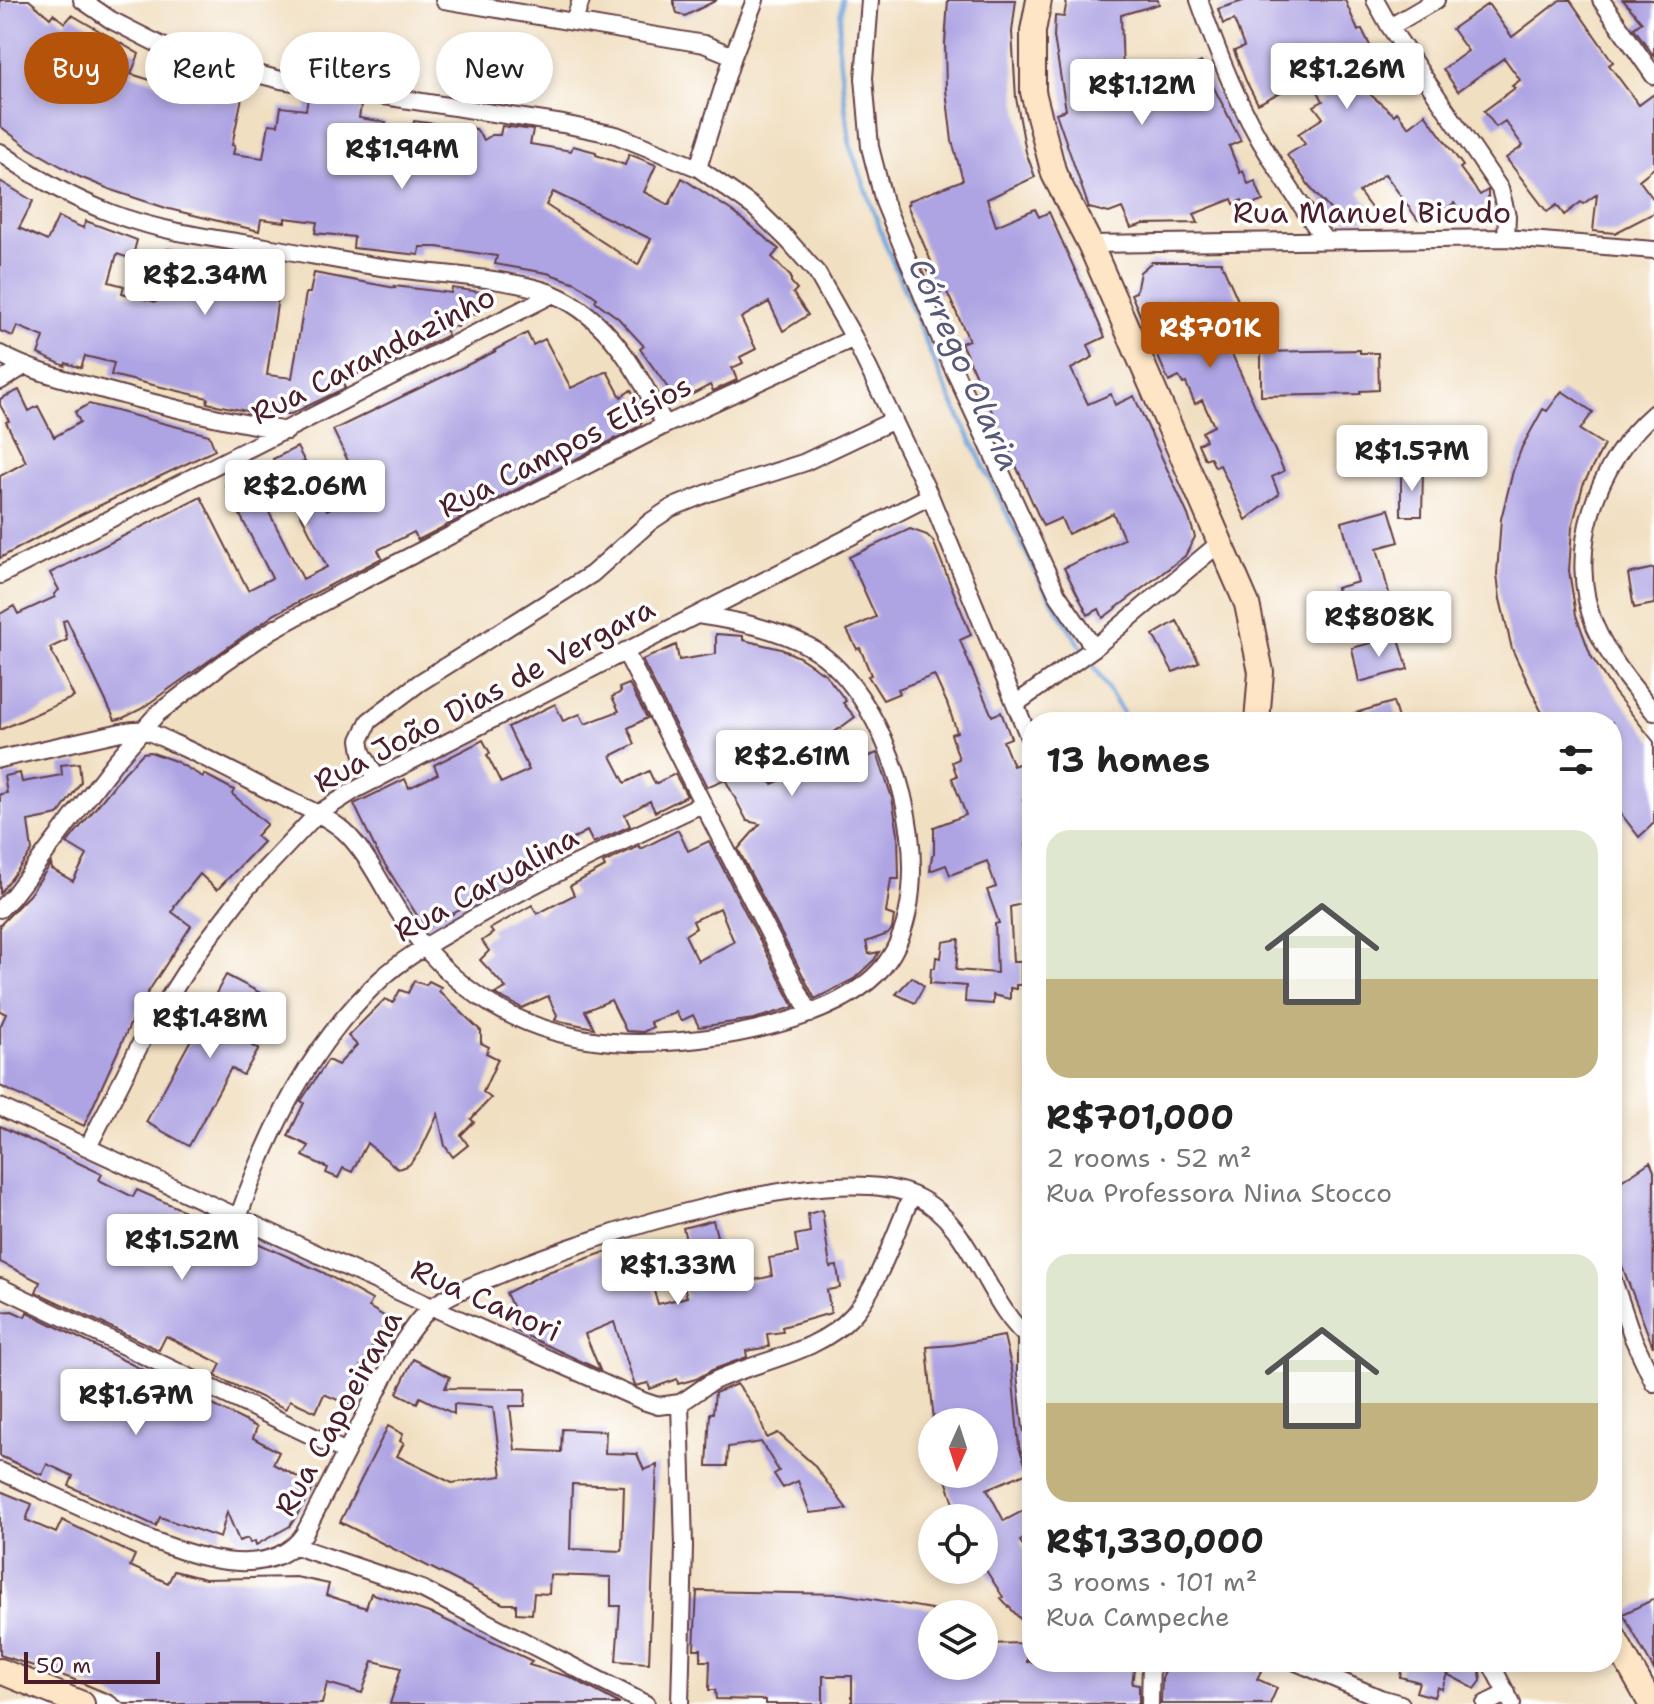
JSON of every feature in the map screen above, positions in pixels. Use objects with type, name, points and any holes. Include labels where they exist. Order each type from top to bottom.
[{"type":"street","points":[[82,0],[144,38],[178,54],[281,80],[616,135],[698,168],[755,208],[817,273],[854,338],[930,496],[1022,717]]},
{"type":"street","points":[[444,0],[704,44],[733,56]]},
{"type":"street","points":[[574,22],[581,0]]},
{"type":"street","points":[[698,168],[733,56],[755,0]]},
{"type":"street","points":[[870,0],[864,78],[870,147],[884,202],[948,357],[1057,594],[1091,650]]},
{"type":"street","points":[[1039,0],[1033,31],[1033,92],[1054,174],[1090,244],[1247,604],[1259,656],[1261,685],[1258,712]]},
{"type":"street","points":[[1199,0],[1237,96],[1268,155],[1324,239]]},
{"type":"street","points":[[1375,0],[1500,189],[1507,216],[1506,238]]},
{"type":"street","points":[[1390,27],[1436,0]]},
{"type":"street","points":[[1601,0],[1654,76]]},
{"type":"street","points":[[0,152],[57,189],[114,214],[159,226],[381,267],[505,283],[553,294],[589,316],[611,336],[630,362],[665,425]]},
{"type":"street","name":"Rua Manuel Bicudo","points":[[1090,244],[1506,238],[1654,250]]},
{"type":"street","name":"Rua Carandazinho","points":[[0,575],[553,294]]},
{"type":"street","name":"Rua Campos Elísios","points":[[0,909],[141,730],[176,697],[272,630],[665,425],[854,338]]},
{"type":"street","points":[[0,354],[23,367],[148,402],[232,422],[287,431]]},
{"type":"street","points":[[0,381],[23,367]]},
{"type":"street","points":[[1654,413],[1622,449],[1601,483],[1589,520],[1583,554],[1586,595],[1595,624],[1612,659],[1654,712]]},
{"type":"street","points":[[377,779],[362,752],[360,740],[369,721],[463,654],[592,574],[650,522],[671,508],[708,493],[816,458],[894,420]]},
{"type":"street","name":"Rua João Dias de Vergara","points":[[88,1147],[146,1033],[196,955],[247,888],[316,815],[377,779],[930,496]]},
{"type":"street","points":[[1017,703],[1091,650],[1222,541]]},
{"type":"street","points":[[0,759],[141,730],[192,751],[346,833],[423,947],[480,1000],[523,1021],[568,1035],[612,1042],[665,1042],[771,1026],[810,1014],[854,991],[882,968],[899,941],[910,907],[911,868],[902,784],[886,740],[840,671],[811,647],[770,630],[698,615]]},
{"type":"street","points":[[625,651],[810,1014]]},
{"type":"street","name":"Rua Carualina","points":[[238,1218],[273,1130],[323,1046],[382,978],[423,947],[543,879],[702,804]]},
{"type":"street","name":"Rua Canori","points":[[0,1107],[643,1401],[658,1406],[680,1403]]},
{"type":"street","points":[[432,1307],[529,1262],[607,1234],[728,1202],[871,1185],[912,1195],[929,1204],[948,1221],[1022,1328]]},
{"type":"street","points":[[680,1704],[684,1546],[680,1403],[719,1378],[804,1346],[834,1331],[850,1318],[862,1303],[912,1195]]},
{"type":"street","points":[[0,1287],[346,1452]]},
{"type":"street","points":[[1622,1305],[1654,1383]]},
{"type":"street","name":"Rua Capoeirana","points":[[295,1546],[401,1345],[432,1307]]},
{"type":"street","points":[[0,1471],[165,1547],[194,1556],[224,1561],[259,1561],[278,1556],[295,1546],[422,1589],[646,1704]]},
{"type":"street","points":[[1622,1652],[1651,1704]]},
{"type":"street","points":[[0,1671],[82,1704]]},
{"type":"street","points":[[1150,1704],[1151,1672]]},
{"type":"street","points":[[1319,1672],[1401,1704]]},
{"type":"street","points":[[1485,1704],[1510,1699],[1495,1672]]},
{"type":"building","points":[[0,0],[29,0],[50,18],[53,14],[65,23],[72,15],[101,32],[24,32],[24,104],[129,104],[129,48],[139,54],[131,74],[145,78],[145,104],[241,104],[233,154],[263,158],[269,124],[278,125],[281,107],[306,110],[307,104],[348,104],[361,106],[359,118],[386,122],[382,148],[409,152],[414,121],[476,129],[484,140],[500,135],[502,126],[533,130],[530,144],[571,151],[573,146],[625,165],[629,154],[656,165],[644,192],[669,205],[682,178],[732,211],[779,249],[772,257],[791,277],[797,289],[793,293],[808,315],[783,331],[769,302],[741,318],[756,349],[740,357],[743,363],[732,368],[737,380],[713,391],[710,385],[678,402],[640,349],[644,346],[618,318],[595,301],[597,298],[576,283],[547,273],[495,264],[497,256],[437,247],[420,247],[419,255],[353,248],[354,237],[315,233],[317,222],[261,219],[259,231],[169,209],[80,177],[29,148],[0,126]],"holes":[[[553,192],[651,239],[638,265],[546,205]]]},
{"type":"building","points":[[673,0],[717,0],[685,16],[677,13]]},
{"type":"building","points":[[948,0],[1016,0],[1012,32],[1016,98],[1026,152],[1035,177],[987,199],[996,226],[1035,209],[1039,217],[1049,212],[1105,337],[1088,345],[1093,357],[1071,369],[1088,404],[1111,394],[1115,405],[1134,396],[1195,537],[1185,556],[1103,618],[1099,609],[1088,615],[1064,568],[1124,539],[1113,513],[1068,534],[1061,518],[1043,526],[961,343],[969,340],[946,290],[938,294],[926,269],[933,266],[907,205],[908,201],[963,180],[952,141],[946,90]]},
{"type":"building","points":[[1067,0],[1158,0],[1159,4],[1121,15],[1124,101],[1152,84],[1201,62],[1241,141],[1229,146],[1240,173],[1243,171],[1248,184],[1255,181],[1263,201],[1245,207],[1242,200],[1234,204],[1232,199],[1194,214],[1198,223],[1144,224],[1131,228],[1122,208],[1109,213],[1089,208],[1056,113],[1066,110],[1054,37],[1055,16],[1064,17]]},
{"type":"building","points":[[1246,0],[1345,0],[1358,31],[1362,29],[1374,54],[1383,49],[1392,64],[1358,84],[1394,115],[1397,112],[1409,127],[1425,114],[1480,195],[1488,190],[1488,207],[1482,216],[1466,219],[1454,203],[1433,219],[1418,220],[1385,174],[1359,192],[1380,220],[1348,221],[1338,218],[1313,191],[1287,155],[1305,144],[1298,134],[1323,118],[1314,106],[1323,101],[1310,77],[1258,104],[1234,51],[1244,47],[1234,20],[1223,24],[1218,9]]},
{"type":"building","points":[[1560,0],[1570,0],[1613,62],[1609,65],[1639,105],[1654,94],[1654,168],[1639,180],[1654,200],[1654,213],[1615,233],[1593,231],[1597,194],[1564,215],[1557,205],[1547,212],[1506,158],[1523,146],[1505,121],[1496,127],[1484,111],[1515,88],[1512,86],[1520,80],[1504,58],[1458,91],[1443,69],[1468,51],[1452,29],[1488,4],[1512,37]]},
{"type":"building","points":[[1623,0],[1654,0],[1654,56],[1634,28],[1642,22]]},
{"type":"building","points":[[0,181],[33,201],[19,228],[47,241],[58,217],[83,228],[86,221],[137,240],[132,259],[117,254],[109,282],[124,286],[122,293],[156,302],[167,249],[282,269],[267,375],[292,378],[306,293],[310,293],[314,273],[395,288],[451,293],[452,288],[481,292],[478,315],[460,313],[458,327],[443,326],[448,335],[414,352],[404,352],[404,357],[377,371],[375,366],[342,381],[345,388],[291,414],[256,413],[207,403],[208,398],[111,375],[114,363],[85,356],[81,368],[66,363],[65,366],[38,354],[44,337],[17,326],[13,336],[0,331]]},
{"type":"building","points":[[1152,262],[1221,262],[1245,316],[1220,327],[1284,471],[1272,477],[1279,494],[1246,520],[1220,465],[1215,467],[1210,457],[1205,459],[1198,444],[1206,440],[1202,432],[1214,426],[1202,400],[1195,404],[1186,383],[1183,384],[1179,377],[1169,382],[1131,294],[1136,292],[1140,272]]},
{"type":"building","points":[[527,333],[533,345],[545,339],[571,388],[607,371],[621,397],[631,390],[645,413],[640,426],[418,540],[414,532],[378,550],[382,558],[275,614],[141,709],[123,718],[115,720],[67,620],[63,621],[67,640],[50,648],[74,697],[0,730],[0,614],[14,606],[18,614],[55,597],[59,590],[50,573],[201,497],[248,590],[272,578],[225,485],[249,473],[303,579],[327,567],[273,459],[297,447],[305,462],[301,463],[327,510],[363,492],[333,430]]},
{"type":"building","points":[[1360,350],[1360,353],[1378,353],[1379,390],[1360,391],[1360,394],[1261,396],[1261,352]]},
{"type":"building","points":[[19,390],[29,411],[38,406],[54,437],[80,422],[75,412],[89,404],[209,435],[215,450],[80,515],[0,558],[0,476],[26,462],[6,422],[9,421],[0,399]]},
{"type":"building","points":[[1562,391],[1593,412],[1580,430],[1604,445],[1583,485],[1572,527],[1569,571],[1576,615],[1591,656],[1615,693],[1654,742],[1654,823],[1639,837],[1622,815],[1622,712],[1542,712],[1512,649],[1500,599],[1497,574],[1501,519],[1513,471],[1543,409],[1547,411]]},
{"type":"building","points":[[1401,471],[1423,471],[1422,516],[1401,516]]},
{"type":"building","points":[[1389,509],[1399,542],[1377,548],[1393,608],[1346,621],[1336,588],[1358,582],[1342,522]]},
{"type":"building","points":[[910,529],[927,535],[933,541],[971,635],[960,640],[992,716],[1001,712],[1011,738],[1003,741],[1013,766],[1021,763],[1022,766],[1022,904],[1010,907],[1013,962],[1021,962],[1021,985],[1016,985],[1016,989],[1010,988],[1010,999],[993,995],[993,1004],[965,1002],[966,986],[930,983],[931,968],[935,968],[936,957],[941,958],[943,942],[959,939],[956,970],[997,973],[995,924],[999,923],[987,890],[996,887],[987,861],[950,875],[946,865],[930,871],[934,854],[934,827],[966,815],[952,778],[957,776],[952,762],[959,759],[951,734],[957,732],[934,675],[898,689],[900,693],[883,700],[868,676],[871,675],[860,648],[857,649],[847,630],[876,617],[849,557]]},
{"type":"building","points":[[1654,568],[1654,604],[1634,608],[1628,574]]},
{"type":"building","points":[[1177,621],[1199,662],[1173,672],[1153,635]]},
{"type":"building","points":[[716,634],[743,636],[743,640],[781,649],[799,657],[825,674],[855,717],[769,780],[772,784],[853,750],[857,761],[877,753],[892,798],[898,834],[899,879],[891,879],[886,913],[894,916],[892,929],[888,934],[866,942],[869,954],[879,952],[854,979],[815,999],[738,849],[760,824],[747,821],[725,779],[707,787],[642,660],[676,645],[679,660],[716,654]]},
{"type":"building","points":[[1398,636],[1408,669],[1359,682],[1352,648]]},
{"type":"building","points":[[629,684],[647,718],[628,728],[635,744],[611,756],[625,783],[649,771],[655,784],[675,774],[687,796],[655,812],[650,801],[625,815],[630,826],[593,843],[587,831],[540,857],[544,867],[425,928],[377,852],[354,804],[405,779],[409,788],[438,774],[434,765],[483,740],[501,783],[529,770],[508,727],[555,704],[563,721],[580,714],[585,724],[619,711],[612,697],[621,692],[619,688]]},
{"type":"building","points":[[1393,702],[1396,712],[1359,712]]},
{"type":"building","points":[[150,752],[234,790],[232,794],[267,824],[256,836],[263,842],[217,890],[200,874],[174,906],[172,912],[191,926],[137,1009],[84,1126],[0,1086],[0,1027],[6,1014],[0,1011],[0,925],[29,895],[51,864],[52,869],[73,881],[87,855],[67,843],[124,773],[143,753]]},
{"type":"building","points":[[79,763],[81,782],[58,815],[28,821],[32,851],[0,893],[0,794],[7,793],[4,776],[20,773],[22,782],[62,775],[61,765]]},
{"type":"building","points":[[678,830],[688,851],[709,841],[794,1007],[754,1019],[699,1027],[693,1015],[681,1021],[676,1012],[650,1022],[653,1027],[643,1032],[626,1031],[611,1000],[585,1011],[594,1028],[555,1020],[557,1015],[548,996],[522,1008],[495,994],[506,988],[480,960],[489,951],[482,941],[493,933],[490,929],[532,905],[537,914],[574,895],[570,886],[605,867],[603,863],[639,846],[641,849]],"holes":[[[720,908],[734,942],[698,961],[685,935],[696,928],[693,921]]]},
{"type":"building","points":[[226,975],[270,998],[246,1042],[259,1049],[243,1075],[231,1068],[189,1146],[146,1122]]},
{"type":"building","points":[[912,977],[924,986],[915,1003],[896,994]]},
{"type":"building","points":[[414,981],[426,985],[429,981],[441,987],[439,991],[481,1031],[481,1043],[489,1047],[486,1053],[498,1059],[483,1092],[491,1098],[461,1135],[468,1145],[453,1157],[445,1146],[438,1114],[421,1150],[409,1165],[398,1169],[367,1143],[352,1172],[343,1168],[338,1178],[326,1173],[328,1168],[303,1156],[309,1146],[288,1136],[304,1103],[301,1101],[328,1060],[338,1065],[357,1045],[348,1036],[385,999],[393,1003],[400,990],[408,993]]},
{"type":"building","points":[[0,1126],[102,1174],[99,1180],[133,1197],[137,1190],[183,1210],[175,1232],[200,1245],[211,1222],[322,1272],[372,1300],[369,1307],[387,1318],[380,1333],[393,1337],[387,1348],[373,1345],[360,1368],[370,1373],[354,1407],[324,1394],[316,1412],[290,1400],[286,1409],[215,1376],[221,1364],[166,1336],[159,1350],[36,1292],[40,1282],[0,1262]]},
{"type":"building","points":[[1650,1162],[1654,1171],[1653,1347],[1622,1266],[1622,1180]]},
{"type":"building","points":[[822,1210],[830,1267],[837,1266],[840,1288],[827,1290],[831,1313],[782,1327],[783,1332],[767,1334],[769,1347],[746,1351],[747,1357],[696,1379],[678,1384],[677,1379],[650,1389],[648,1383],[635,1386],[614,1322],[585,1334],[600,1370],[512,1329],[517,1317],[506,1293],[548,1272],[608,1251],[611,1262],[624,1257],[632,1283],[650,1278],[658,1304],[687,1297],[673,1248],[687,1244],[683,1228],[713,1220],[729,1286],[772,1276],[769,1258],[798,1253],[795,1235],[810,1232],[808,1214]]},
{"type":"building","points":[[12,1311],[25,1317],[27,1312],[257,1427],[253,1438],[279,1452],[273,1464],[315,1486],[290,1526],[256,1545],[255,1541],[250,1543],[248,1538],[239,1541],[227,1512],[220,1538],[160,1517],[156,1526],[69,1486],[73,1476],[47,1464],[42,1475],[0,1456],[0,1312]]},
{"type":"building","points":[[1004,1336],[1012,1370],[1022,1474],[998,1484],[998,1408],[933,1408],[927,1347]]},
{"type":"building","points":[[413,1359],[450,1377],[445,1388],[526,1389],[525,1406],[510,1406],[515,1450],[561,1452],[562,1429],[606,1431],[605,1453],[637,1454],[644,1470],[657,1465],[649,1663],[616,1661],[620,1606],[611,1606],[611,1577],[550,1575],[549,1594],[534,1593],[532,1614],[516,1613],[516,1604],[503,1604],[340,1522],[388,1426],[403,1434],[400,1441],[404,1443],[397,1456],[452,1483],[502,1476],[493,1407],[454,1404],[454,1414],[420,1397],[417,1403],[397,1393]],"holes":[[[572,1484],[624,1486],[622,1551],[570,1549]]]},
{"type":"building","points":[[737,1384],[757,1411],[767,1438],[778,1433],[813,1464],[847,1509],[810,1513],[798,1481],[783,1488],[774,1474],[779,1471],[761,1442],[728,1447],[727,1466],[707,1466],[710,1413],[713,1413],[715,1393]]},
{"type":"building","points":[[949,1488],[989,1488],[987,1489],[995,1504],[954,1504]]},
{"type":"building","points":[[0,1491],[32,1504],[26,1520],[56,1533],[62,1520],[135,1555],[130,1566],[168,1583],[174,1571],[205,1579],[296,1577],[329,1584],[326,1595],[366,1608],[371,1593],[435,1615],[532,1661],[529,1665],[570,1677],[620,1704],[390,1704],[401,1668],[373,1661],[362,1693],[327,1683],[322,1704],[124,1704],[113,1696],[70,1678],[0,1655]]},
{"type":"building","points":[[998,1510],[1004,1521],[1022,1511],[1022,1621],[995,1584],[998,1584]]},
{"type":"building","points":[[697,1591],[842,1594],[918,1607],[918,1680],[998,1680],[998,1644],[1022,1643],[1022,1672],[1134,1672],[1132,1684],[1139,1685],[1139,1704],[852,1703],[852,1676],[823,1676],[823,1704],[766,1704],[766,1700],[716,1699],[715,1690],[709,1690],[710,1661],[701,1661],[701,1649],[694,1649]]},
{"type":"building","points":[[1654,1599],[1654,1670],[1623,1614]]},
{"type":"building","points":[[1165,1672],[1260,1672],[1257,1679],[1277,1688],[1270,1704],[1161,1704]]},
{"type":"building","points":[[1401,1672],[1480,1672],[1481,1681],[1475,1689],[1447,1674],[1442,1689],[1437,1687],[1434,1697],[1416,1692],[1419,1682],[1400,1677]]},
{"type":"waterway","name":"Córrego Olaria","points":[[842,0],[838,44],[850,146],[885,243],[943,383],[1041,583],[1122,712]]}]
